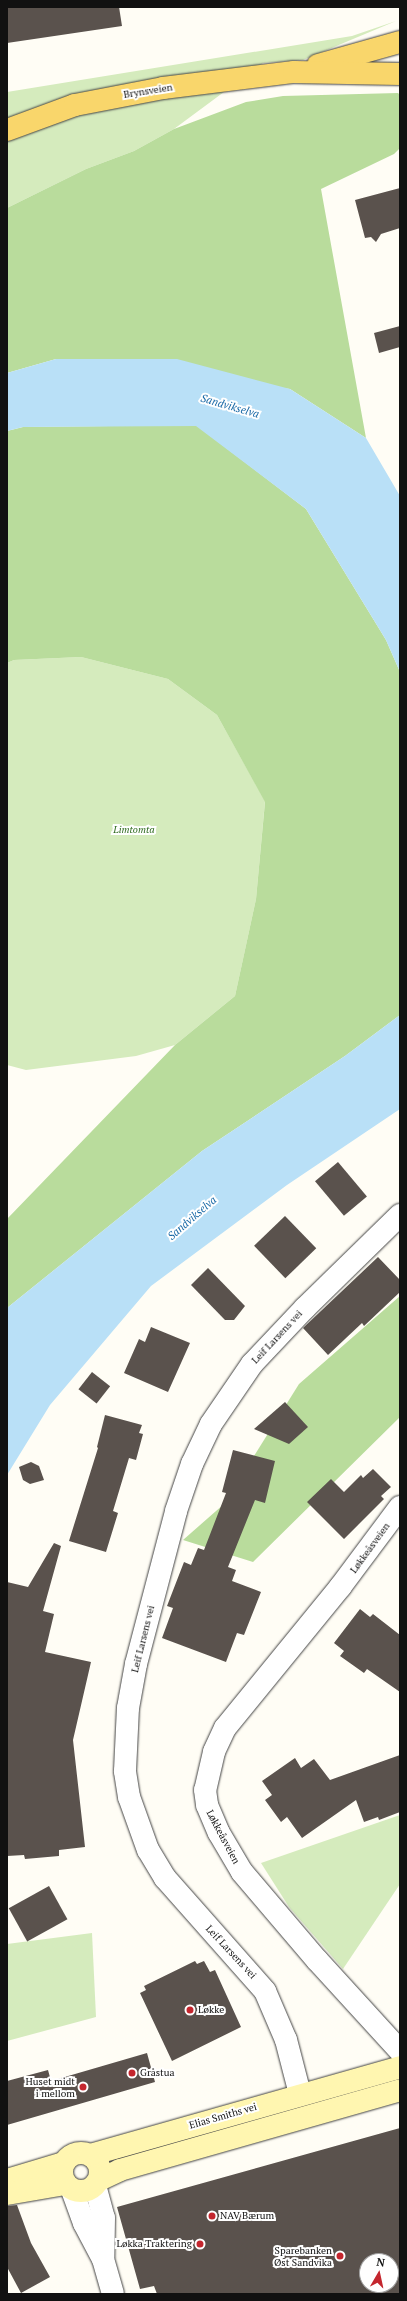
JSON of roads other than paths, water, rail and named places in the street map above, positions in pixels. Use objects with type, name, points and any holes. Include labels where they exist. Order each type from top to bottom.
[{"type":"main road","name":"Brynsveien","points":[[294,72],[400,42]]},
{"type":"main road","name":"Brynsveien","points":[[7,130],[64,108],[130,93],[294,72],[400,74]]},
{"type":"main road","name":"Elias Smiths vei","points":[[90,2155],[300,2094],[400,2067]]},
{"type":"main road","points":[[7,2180],[67,2179],[85,2191],[97,2182],[120,2170],[400,2090]]},
{"type":"main road","points":[[67,2179],[71,2156],[80,2153],[90,2155],[98,2166],[97,2182]]},
{"type":"main road","points":[[7,2194],[67,2179]]},
{"type":"street","name":"Leif Larsens vei","points":[[300,2094],[286,2040],[266,1991],[165,1878],[148,1850],[128,1791],[125,1742],[128,1708],[136,1664],[176,1511],[192,1464],[211,1424],[252,1364],[305,1308],[400,1216]]},
{"type":"street","name":"Løkkeåsveien","points":[[400,1507],[341,1586],[225,1728],[214,1752],[205,1790],[206,1805],[242,1872],[317,1960],[400,2051]]},
{"type":"street","points":[[67,2179],[84,2223],[103,2259],[113,2294]]},
{"type":"street","points":[[97,2182],[104,2218],[103,2259]]},
{"type":"water","name":"Sandvikselva","points":[[56,359],[177,359],[290,389],[366,438],[400,496],[400,672],[386,640],[306,509],[196,426],[23,427],[7,431],[7,373]]},
{"type":"water","name":"Sandvikselva","points":[[400,1015],[400,1109],[287,1185],[151,1286],[50,1405],[7,1475],[7,1308],[202,1151],[345,1056]]},
{"type":"place","name":"Løkke","points":[[190,2010]]},
{"type":"place","name":"Gråstua","points":[[132,2073]]},
{"type":"place","name":"Huset midt i mellom","points":[[83,2087]]},
{"type":"place","name":"NAV Bærum","points":[[212,2216]]},
{"type":"place","name":"Løkka Traktering","points":[[200,2244]]},
{"type":"place","name":"Sparebanken Øst Sandvika","points":[[340,2256]]},
{"type":"park label","name":"Limtomta","points":[[134,830]]}]
